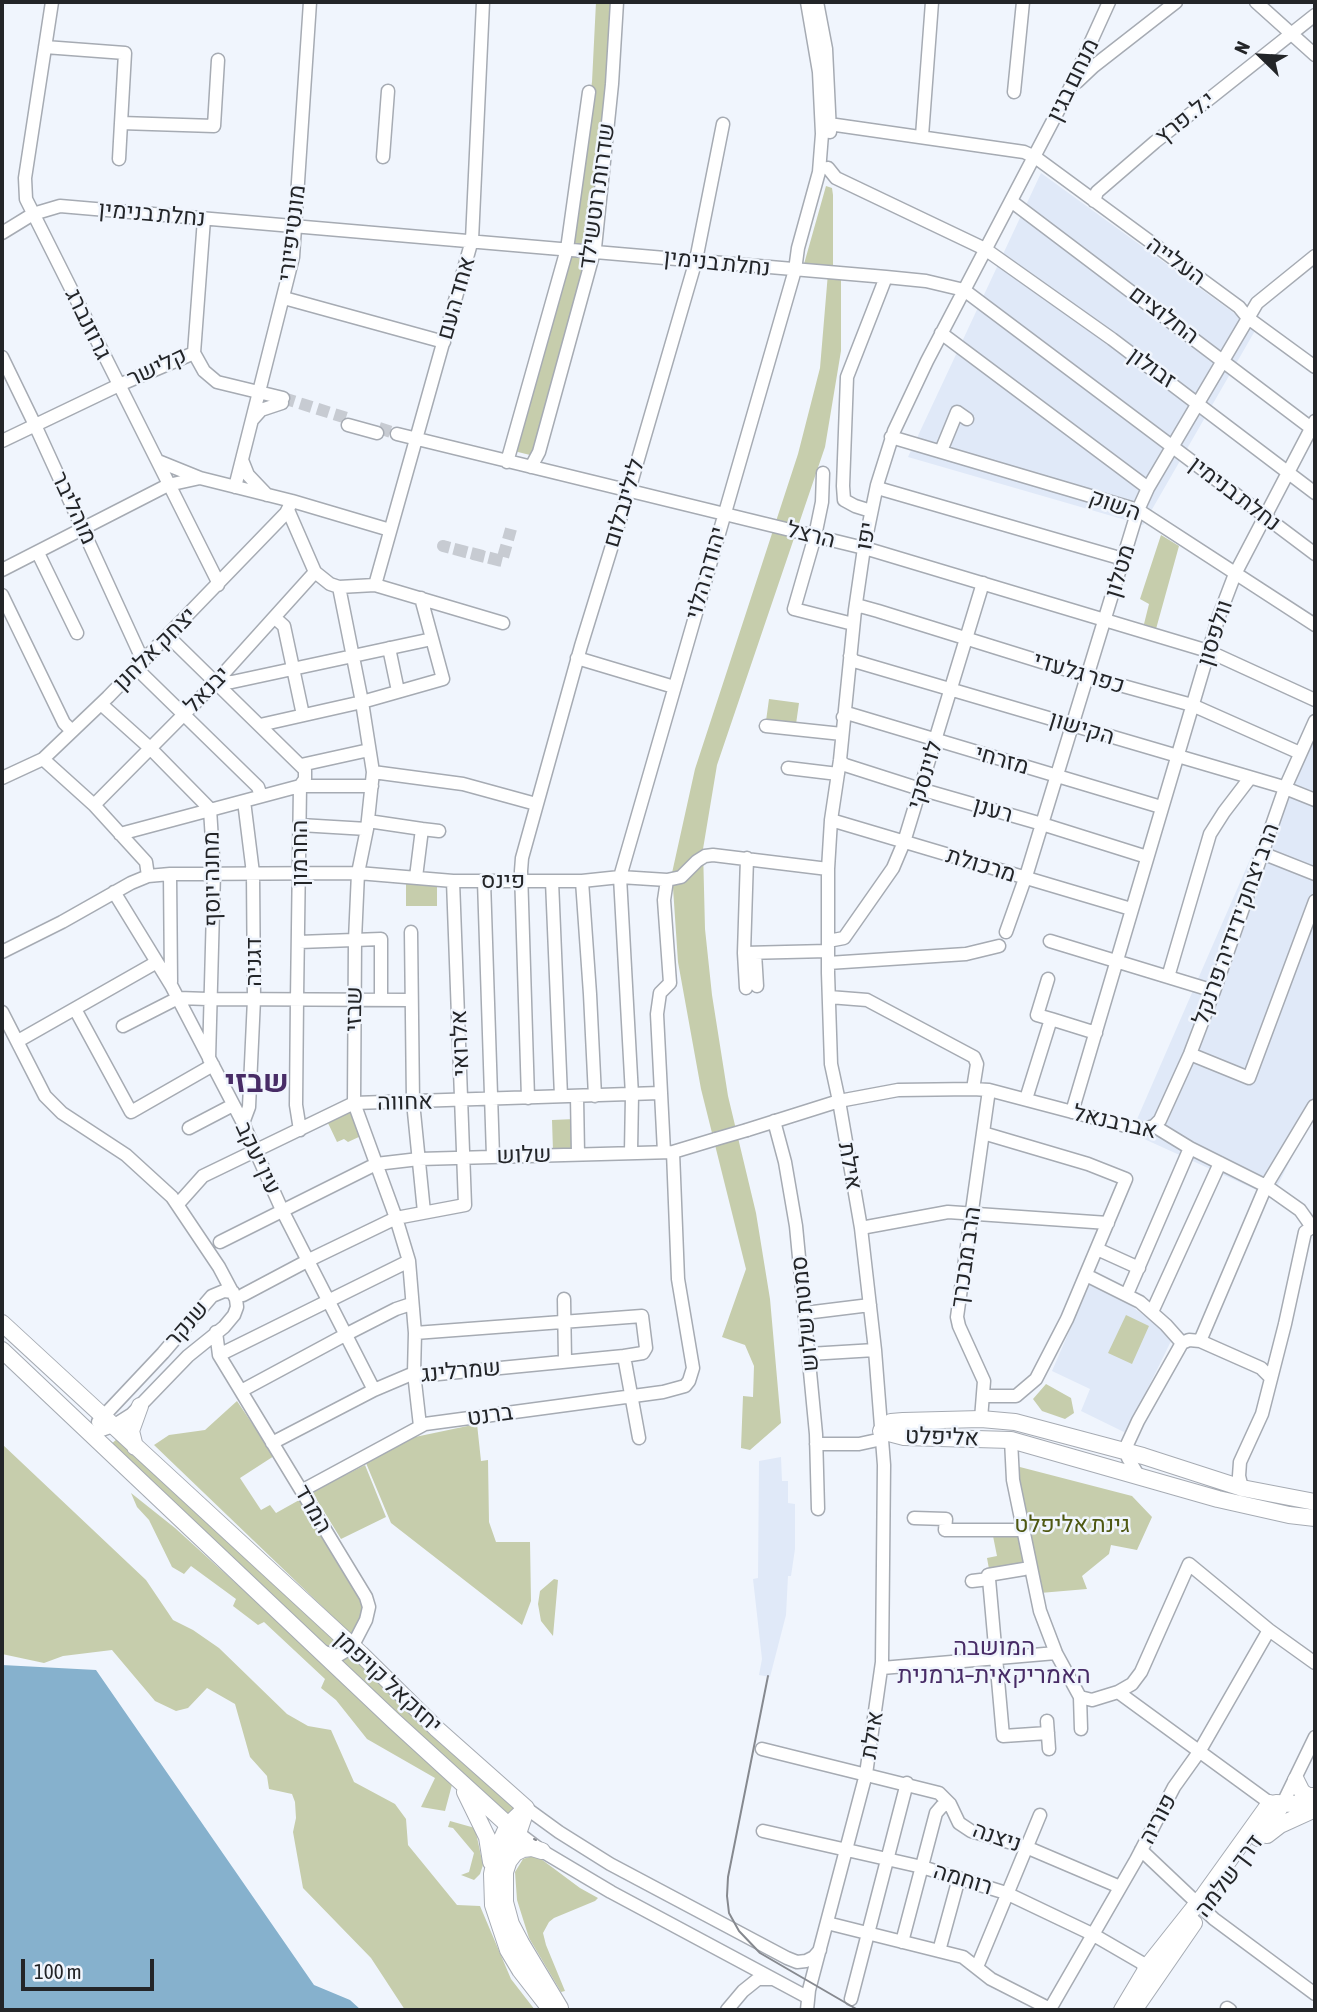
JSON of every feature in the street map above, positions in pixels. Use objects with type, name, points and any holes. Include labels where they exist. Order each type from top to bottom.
[{"type":"main road","name":"יחזקאל קויפמן","points":[[2,1324],[526,1808]]},
{"type":"main road","name":"יחזקאל קויפמן","points":[[2,1350],[312,1644],[513,1829]]},
{"type":"main road","points":[[135,1447],[131,1431],[140,1406]]},
{"type":"main road","name":"אליפלט","points":[[1315,1502],[1241,1488],[1127,1452],[1015,1422],[981,1419],[891,1422],[885,1435],[1011,1440],[1218,1499],[1315,1518]]},
{"type":"main road","points":[[1296,1780],[1302,1792],[1315,1796]]},
{"type":"main road","points":[[461,1783],[487,1837],[493,1905],[508,1950],[551,2010]]},
{"type":"main road","points":[[1277,1806],[1298,1804],[1315,1796]]},
{"type":"main road","points":[[1277,1806],[1289,1815],[1311,1811]]},
{"type":"main road","name":"דרך שלמה","points":[[1122,2010],[1145,1971],[1244,1856],[1277,1806]]},
{"type":"main road","name":"דרך שלמה","points":[[1134,2010],[1201,1907],[1277,1806]]},
{"type":"main road","points":[[492,1874],[497,1849],[526,1808]]},
{"type":"main road","points":[[1244,1856],[1270,1832],[1311,1811]]},
{"type":"main road","points":[[513,1829],[503,1880],[505,1902],[511,1924],[562,2010]]},
{"type":"main road","points":[[507,1864],[515,1853],[523,1849],[542,1851]]},
{"type":"street","name":"גרוזנברג","points":[[52,2],[25,184],[26,199],[218,586]]},
{"type":"street","name":"מונטיפיורי","points":[[235,485],[293,257],[310,2]]},
{"type":"street","name":"אחד העם","points":[[375,584],[472,240],[483,2]]},
{"type":"street","name":"שדרות רוטשילד","points":[[531,467],[539,452],[593,251],[612,84],[617,2]]},
{"type":"street","name":"יהודה הלוי","points":[[631,1153],[632,1095],[620,877],[795,270],[798,248],[820,172],[826,124],[807,2]]},
{"type":"street","name":"יהודה הלוי","points":[[795,270],[806,248],[828,168],[825,49],[817,2]]},
{"type":"street","points":[[922,136],[932,2]]},
{"type":"street","points":[[1014,92],[1023,2]]},
{"type":"street","name":"מנחם בגין","points":[[1035,157],[1090,47],[1109,2]]},
{"type":"street","points":[[1069,90],[1094,65],[1176,2]]},
{"type":"street","points":[[1256,2],[1315,55]]},
{"type":"street","name":"י.ל. פרץ","points":[[1094,201],[1097,192],[1155,142],[1315,15]]},
{"type":"street","points":[[45,47],[125,53],[119,159]]},
{"type":"street","points":[[1090,47],[1094,55],[1106,58]]},
{"type":"street","points":[[121,123],[214,126],[218,60]]},
{"type":"street","points":[[383,157],[388,91]]},
{"type":"street","name":"שדרות רוטשילד","points":[[507,461],[567,249],[589,92]]},
{"type":"street","name":"לילינבלום","points":[[528,1097],[522,858],[577,658],[629,490],[695,260],[723,124]]},
{"type":"street","points":[[826,124],[1024,152],[1035,157]]},
{"type":"street","name":"העלייה","points":[[1035,157],[1239,307],[1248,318],[1315,367]]},
{"type":"street","name":"יפו","points":[[828,952],[831,820],[853,624],[877,485],[891,437],[941,333],[1035,157]]},
{"type":"street","name":"זבולון","points":[[828,168],[836,178],[985,249],[1198,402],[1315,493]]},
{"type":"street","name":"החלוצים","points":[[1011,201],[1314,426]]},
{"type":"street","name":"נחלת בנימין","points":[[2,233],[33,214],[60,206],[886,276],[926,281],[964,290],[1315,554]]},
{"type":"street","name":"קלישר","points":[[2,441],[119,385],[194,353],[204,219]]},
{"type":"street","name":"מטלון","points":[[1006,932],[1026,878],[1138,510],[1148,488],[1261,298],[1315,256]]},
{"type":"street","points":[[871,510],[844,500],[847,385],[850,366],[886,276]]},
{"type":"street","points":[[284,298],[443,342]]},
{"type":"street","points":[[941,333],[1148,488]]},
{"type":"street","points":[[194,353],[212,379],[283,401],[261,410],[251,421]]},
{"type":"street","name":"מוהליבר","points":[[2,357],[83,528],[140,665]]},
{"type":"street","points":[[941,451],[957,412],[967,419]]},
{"type":"street","points":[[349,422],[378,430]]},
{"type":"street","name":"וולפסון","points":[[1072,1112],[1208,651],[1235,574],[1314,426]]},
{"type":"street","name":"הרצל","points":[[396,436],[864,548],[1208,651],[1315,701]]},
{"type":"street","name":"השוק","points":[[891,437],[1138,510],[1315,625]]},
{"type":"street","points":[[242,460],[248,475],[267,495]]},
{"type":"street","points":[[158,461],[200,478],[267,495],[290,506],[390,530]]},
{"type":"street","points":[[823,473],[822,502],[815,536],[794,609],[853,624]]},
{"type":"street","points":[[2,570],[169,485],[200,478]]},
{"type":"street","points":[[877,485],[881,489],[1123,559]]},
{"type":"street","points":[[290,506],[315,572],[323,580],[339,587],[375,584],[503,623]]},
{"type":"street","name":"יצחק אלחנן","points":[[2,778],[43,759],[72,732],[218,586],[290,506]]},
{"type":"street","points":[[38,552],[77,633]]},
{"type":"street","name":"יבנאל","points":[[94,805],[183,716],[315,572]]},
{"type":"street","name":"לוינסקי","points":[[828,952],[844,938],[893,868],[904,842],[983,583]]},
{"type":"street","name":"שבזי","points":[[339,587],[373,772],[368,825],[358,873],[354,1103],[409,1261],[415,1333],[414,1373],[420,1426]]},
{"type":"street","points":[[2,595],[64,723],[72,732]]},
{"type":"street","points":[[260,725],[362,702],[443,679],[421,598]]},
{"type":"street","name":"כפר גלעדי","points":[[855,610],[864,607],[1087,676],[1192,705],[1300,752]]},
{"type":"street","points":[[275,618],[284,626],[303,715]]},
{"type":"street","points":[[168,636],[301,765],[369,750]]},
{"type":"street","points":[[215,682],[232,682],[432,639]]},
{"type":"street","points":[[389,648],[398,691]]},
{"type":"street","name":"הקישון","points":[[850,656],[854,661],[1285,788],[1315,800]]},
{"type":"street","points":[[577,658],[674,687]]},
{"type":"street","points":[[140,665],[183,716],[258,788],[261,796]]},
{"type":"street","name":"מחנה יוסף","points":[[101,704],[211,809],[215,872],[210,999],[211,1062]]},
{"type":"street","name":"מזרחי","points":[[843,716],[850,714],[1161,807]]},
{"type":"street","name":"הרב יצחק ידידיה פרנקל","points":[[1154,1126],[1160,1120],[1189,1054],[1214,991],[1285,788],[1315,721]]},
{"type":"street","points":[[766,726],[842,734]]},
{"type":"street","points":[[2,951],[148,876],[146,862],[94,805],[43,759]]},
{"type":"street","name":"החרמון","points":[[300,1130],[296,1105],[300,786],[305,779],[305,771],[301,765]]},
{"type":"street","name":"רענן","points":[[788,768],[845,765],[1147,858]]},
{"type":"street","points":[[373,772],[463,784],[536,804]]},
{"type":"street","points":[[1168,977],[1210,834],[1250,778]]},
{"type":"street","points":[[120,834],[300,786],[372,786]]},
{"type":"street","name":"דגניה","points":[[243,1124],[249,1107],[254,999],[253,873],[244,801]]},
{"type":"street","name":"מרכולת","points":[[831,820],[1131,909]]},
{"type":"street","points":[[300,825],[368,825],[439,831]]},
{"type":"street","points":[[416,877],[422,829]]},
{"type":"street","points":[[1262,853],[1315,874]]},
{"type":"street","points":[[669,1152],[660,1093],[657,1001],[660,993],[670,983],[664,900],[667,880],[681,877],[705,856],[747,858],[828,869]]},
{"type":"street","points":[[747,858],[751,987]]},
{"type":"street","name":"פינס","points":[[148,876],[215,872],[358,873],[453,881],[582,881],[620,877],[667,880]]},
{"type":"street","points":[[170,874],[171,985]]},
{"type":"street","name":"אלרואי","points":[[424,1212],[464,1205],[453,881]]},
{"type":"street","points":[[484,881],[493,1156]]},
{"type":"street","points":[[552,881],[561,1096]]},
{"type":"street","points":[[582,881],[595,1096]]},
{"type":"street","name":"עין יעקב","points":[[114,892],[178,998],[374,1390]]},
{"type":"street","points":[[1189,1054],[1249,1078],[1315,901]]},
{"type":"street","points":[[2,1012],[39,1087],[50,1102],[150,1175],[178,1204],[238,1294],[396,1218],[424,1212],[413,1102],[411,932]]},
{"type":"street","points":[[299,942],[387,939],[381,1000]]},
{"type":"street","points":[[1050,941],[1214,991]]},
{"type":"street","points":[[750,953],[966,954],[999,946]]},
{"type":"street","name":"אילת","points":[[807,2004],[866,1774],[882,1668],[885,1435],[861,1228],[831,1064],[828,952]]},
{"type":"street","points":[[18,1041],[157,962]]},
{"type":"street","points":[[1048,979],[1037,1015],[1096,1033]]},
{"type":"street","points":[[829,997],[867,1000],[974,1057],[977,1064],[972,1089]]},
{"type":"street","points":[[123,1027],[178,998],[411,1000]]},
{"type":"street","points":[[75,1009],[131,1112],[211,1062]]},
{"type":"street","points":[[1026,1099],[1051,1019]]},
{"type":"street","name":"אברבנאל","points":[[839,1101],[898,1090],[989,1090],[1141,1130],[1154,1126],[1190,1148],[1266,1186],[1300,1210],[1314,1227]]},
{"type":"street","name":"הרב מבכרך","points":[[981,1419],[983,1376],[958,1322],[989,1090]]},
{"type":"street","name":"אחווה","points":[[178,1204],[203,1176],[354,1103],[660,1093]]},
{"type":"street","points":[[576,1096],[578,1154]]},
{"type":"street","name":"שלוש","points":[[220,1242],[376,1164],[419,1158],[669,1152],[839,1101]]},
{"type":"street","points":[[189,1128],[233,1105]]},
{"type":"street","points":[[1199,1341],[1266,1186],[1314,1106]]},
{"type":"street","name":"סמטת שלוש","points":[[774,1121],[785,1162],[796,1226],[816,1444],[818,1509]]},
{"type":"street","points":[[983,1133],[1088,1164],[1126,1179],[1086,1275],[1036,1379],[1016,1396],[984,1396]]},
{"type":"street","points":[[1128,1294],[1190,1148]]},
{"type":"street","name":"ברנט","points":[[303,1490],[420,1426],[679,1390],[689,1381],[693,1368],[678,1279],[669,1152]]},
{"type":"street","points":[[1152,1312],[1220,1163]]},
{"type":"street","points":[[861,1228],[948,1212],[1108,1223]]},
{"type":"street","points":[[1241,1488],[1240,1462],[1262,1413],[1305,1232],[1314,1227]]},
{"type":"street","points":[[1097,1249],[1139,1268]]},
{"type":"street","points":[[219,1355],[409,1261]]},
{"type":"street","points":[[212,1296],[218,1283],[219,1267]]},
{"type":"street","points":[[1086,1275],[1128,1294],[1152,1312],[1182,1343]]},
{"type":"street","name":"שנקר","points":[[90,1433],[140,1406],[188,1356],[224,1327],[237,1307],[238,1294],[224,1291],[212,1296],[108,1421]]},
{"type":"street","points":[[564,1299],[565,1361]]},
{"type":"street","points":[[241,1391],[345,1335],[411,1304]]},
{"type":"street","points":[[805,1312],[870,1305]]},
{"type":"street","points":[[415,1333],[642,1316],[646,1348],[643,1353],[624,1356],[639,1438]]},
{"type":"street","name":"המרד","points":[[216,1332],[219,1355],[366,1597],[369,1607],[366,1620],[352,1647]]},
{"type":"street","points":[[1138,1475],[1126,1447],[1182,1343],[1189,1340],[1199,1341],[1261,1368],[1271,1377]]},
{"type":"street","points":[[809,1354],[876,1350]]},
{"type":"street","name":"שמרלינג","points":[[272,1443],[374,1390],[414,1373],[428,1375],[624,1356]]},
{"type":"street","name":"אליפלט","points":[[816,1444],[874,1443],[885,1435]]},
{"type":"street","points":[[1011,1440],[1013,1480],[1040,1611],[1056,1653],[1080,1697],[1081,1728]]},
{"type":"street","points":[[914,1518],[946,1519],[945,1530],[1022,1530]]},
{"type":"street","points":[[1080,1697],[1092,1700],[1132,1685],[1141,1672],[1189,1564],[1269,1630],[1315,1663]]},
{"type":"street","points":[[1024,1569],[988,1575],[1003,1736],[1047,1727],[1049,1749]]},
{"type":"street","points":[[972,1581],[989,1579]]},
{"type":"street","name":"פוריה","points":[[1051,2010],[1174,1787],[1199,1752],[1269,1630]]},
{"type":"street","points":[[312,1644],[334,1656],[352,1647]]},
{"type":"street","points":[[882,1668],[1056,1653]]},
{"type":"street","points":[[1118,1692],[1277,1806]]},
{"type":"street","name":"דרך שלמה","points":[[1277,1806],[1296,1780],[1315,1737]]},
{"type":"street","name":"ניצנה","points":[[762,1749],[939,1793],[950,1804],[959,1823],[971,1831],[1026,1847],[1120,1887]]},
{"type":"street","points":[[851,1999],[907,1783]]},
{"type":"street","points":[[902,1942],[936,1813],[942,1806],[950,1804]]},
{"type":"street","name":"יחזקאל קויפמן","points":[[526,1808],[610,1864],[787,1958],[804,1962],[814,1957],[820,1949]]},
{"type":"street","points":[[977,1967],[1040,1815]]},
{"type":"street","name":"יחזקאל קויפמן","points":[[513,1829],[542,1851],[611,1892],[777,1980],[807,2004]]},
{"type":"street","name":"רוחמה","points":[[763,1831],[922,1867],[1006,1893],[1092,1934],[1142,1963],[1145,1971]]},
{"type":"street","points":[[1141,1850],[1201,1907],[1315,1994]]},
{"type":"street","points":[[939,1951],[959,1878]]},
{"type":"street","points":[[827,1923],[963,1957],[991,1979],[1051,2010]]},
{"type":"street","points":[[736,1958],[746,1973],[747,1981],[743,1991]]},
{"type":"street","points":[[727,2010],[743,1991],[762,1977],[777,1980]]},
{"type":"shaded area","points":[[1041,173],[1256,329],[1143,525],[908,457]]},
{"type":"shaded area","points":[[1315,710],[1315,1110],[1272,1197],[1131,1133]]},
{"type":"shaded area","points":[[1090,1283],[1126,1302],[1173,1337],[1126,1433],[1081,1411],[1090,1389],[1052,1371]]},
{"type":"shaded area","points":[[781,1457],[782,1481],[788,1481],[788,1503],[795,1504],[795,1549],[791,1576],[788,1576],[786,1615],[770,1677],[759,1675],[762,1659],[753,1579],[758,1578],[759,1461]]},
{"type":"green space","points":[[596,2],[614,2],[591,245],[534,456],[514,451],[549,321],[592,82]]},
{"type":"green space","points":[[826,186],[832,188],[833,195],[833,266],[804,264]]},
{"type":"green space","points":[[828,273],[841,274],[841,351],[825,447],[717,765],[703,849],[705,929],[712,995],[728,1096],[756,1213],[770,1299],[781,1423],[750,1450],[741,1448],[743,1396],[753,1397],[754,1366],[745,1345],[722,1337],[746,1269],[701,1089],[678,962],[672,873],[695,769],[798,454],[820,368]]},
{"type":"green space","points":[[1161,535],[1179,546],[1156,629],[1144,624],[1149,604],[1140,599]]},
{"type":"green space","points":[[769,699],[799,703],[796,724],[766,721]]},
{"type":"green space","points":[[406,884],[437,884],[437,906],[406,906]]},
{"type":"green space","points":[[351,1108],[361,1136],[348,1142],[344,1139],[337,1142],[327,1121]]},
{"type":"green space","points":[[575,1119],[576,1150],[553,1151],[552,1120]]},
{"type":"green space","points":[[1126,1315],[1149,1326],[1132,1364],[1108,1353]]},
{"type":"green space","points":[[1046,1384],[1071,1398],[1074,1413],[1065,1419],[1042,1411],[1033,1399]]},
{"type":"green space","points":[[237,1401],[274,1456],[240,1478],[261,1510],[270,1505],[276,1513],[301,1499],[361,1602],[364,1612],[352,1635],[154,1445],[169,1435],[205,1430]]},
{"type":"green space","points":[[477,1424],[481,1461],[488,1460],[489,1522],[496,1542],[530,1542],[531,1601],[522,1625],[391,1523],[366,1463],[415,1437]]},
{"type":"green space","points":[[117,1439],[344,1649],[338,1652],[328,1649],[110,1445]]},
{"type":"green space","points":[[2,1444],[146,1580],[173,1620],[219,1648],[287,1714],[308,1726],[331,1730],[354,1782],[395,1804],[406,1819],[408,1845],[457,1905],[480,1906],[511,1979],[535,2010],[405,2010],[371,1958],[303,1888],[293,1832],[295,1802],[292,1794],[269,1789],[267,1776],[250,1757],[235,1704],[207,1688],[188,1708],[176,1711],[155,1701],[112,1650],[63,1656],[44,1663],[2,1654]]},
{"type":"green space","points":[[365,1465],[386,1517],[341,1539],[312,1492]]},
{"type":"green space","name":"גינת אליפלט","points":[[1016,1466],[1132,1496],[1152,1517],[1137,1550],[1111,1545],[1109,1554],[1082,1576],[1087,1589],[1040,1593]]},
{"type":"green space","points":[[131,1493],[175,1528],[453,1781],[445,1811],[421,1807],[435,1778],[367,1739],[336,1700],[321,1688],[325,1679],[264,1622],[258,1625],[233,1606],[236,1599],[191,1566],[184,1574],[172,1567],[149,1520],[137,1507]]},
{"type":"green space","points":[[993,1536],[1019,1536],[1023,1563],[989,1569],[987,1558],[997,1556]]},
{"type":"green space","points":[[554,1579],[558,1580],[553,1636],[541,1621],[538,1604],[540,1591]]},
{"type":"green space","points":[[351,1652],[520,1807],[509,1819],[340,1659]]},
{"type":"green space","points":[[450,1821],[475,1828],[483,1865],[474,1880],[461,1875],[469,1872],[474,1853],[453,1828],[448,1827]]},
{"type":"green space","points":[[532,1856],[541,1859],[598,1898],[554,1918],[543,1933],[565,1991],[561,1992],[529,1938],[517,1900],[515,1872],[523,1859]]},
{"type":"water","points":[[2,1665],[96,1670],[314,1985],[350,2000],[361,2010],[2,2010]]},
{"type":"tunnel","points":[[283,398],[350,419]]},
{"type":"tunnel","points":[[379,428],[397,434]]},
{"type":"tunnel","points":[[502,561],[477,555],[443,546],[502,561],[511,529]]},
{"type":"tram line","points":[[768,1676],[728,1877],[729,1913],[739,1931],[760,1953],[858,2010]]},
{"type":"district","name":"שבזי","points":[[257,1083]]},
{"type":"district","name":"המושבה האמריקאית–גרמנית","points":[[994,1661]]}]
